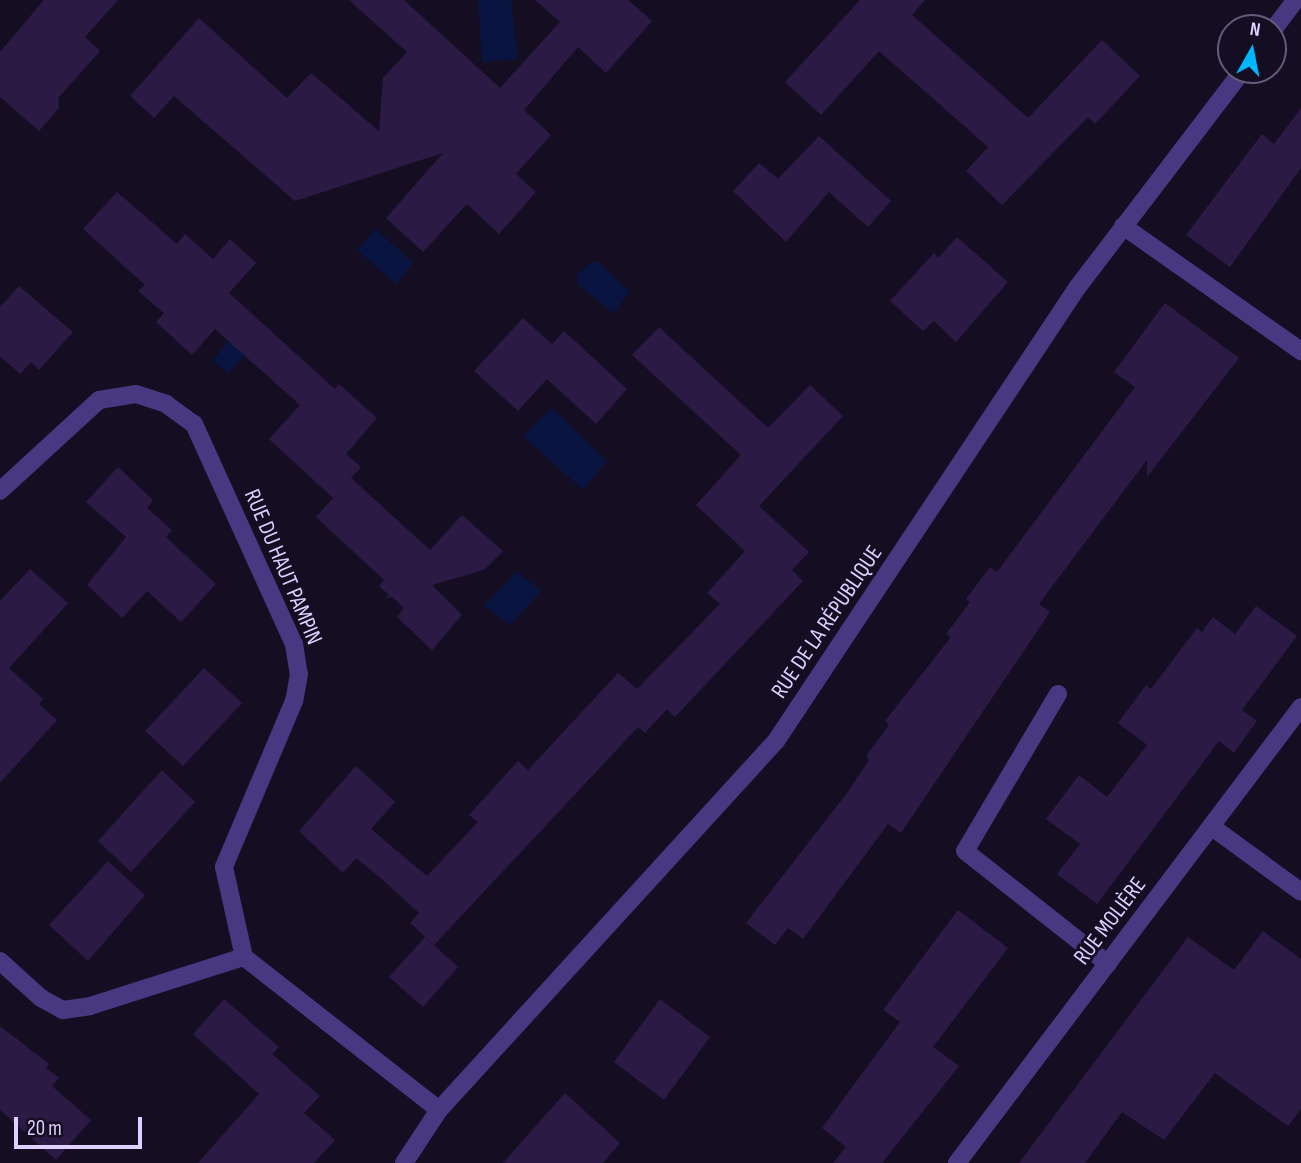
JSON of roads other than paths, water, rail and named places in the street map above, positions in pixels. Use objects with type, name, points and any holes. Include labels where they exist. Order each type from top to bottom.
[{"type":"street","points":[[1285,14],[1296,0]]},
{"type":"street","name":"RUE DE LA RÉPUBLIQUE","points":[[404,1163],[439,1110],[776,741],[1077,288],[1232,84]]},
{"type":"street","points":[[1123,226],[1301,351]]},
{"type":"street","name":"RUE DU HAUT PAMPIN","points":[[0,491],[99,400],[136,394],[166,404],[194,424],[294,644],[299,674],[294,701],[224,867],[244,957]]},
{"type":"street","points":[[1058,694],[965,850],[1108,964]]},
{"type":"street","name":"RUE MOLIÈRE","points":[[957,1163],[1301,707]]},
{"type":"street","points":[[1212,827],[1301,892]]},
{"type":"street","points":[[0,961],[41,998],[64,1010],[90,1006],[244,957],[439,1110]]}]
